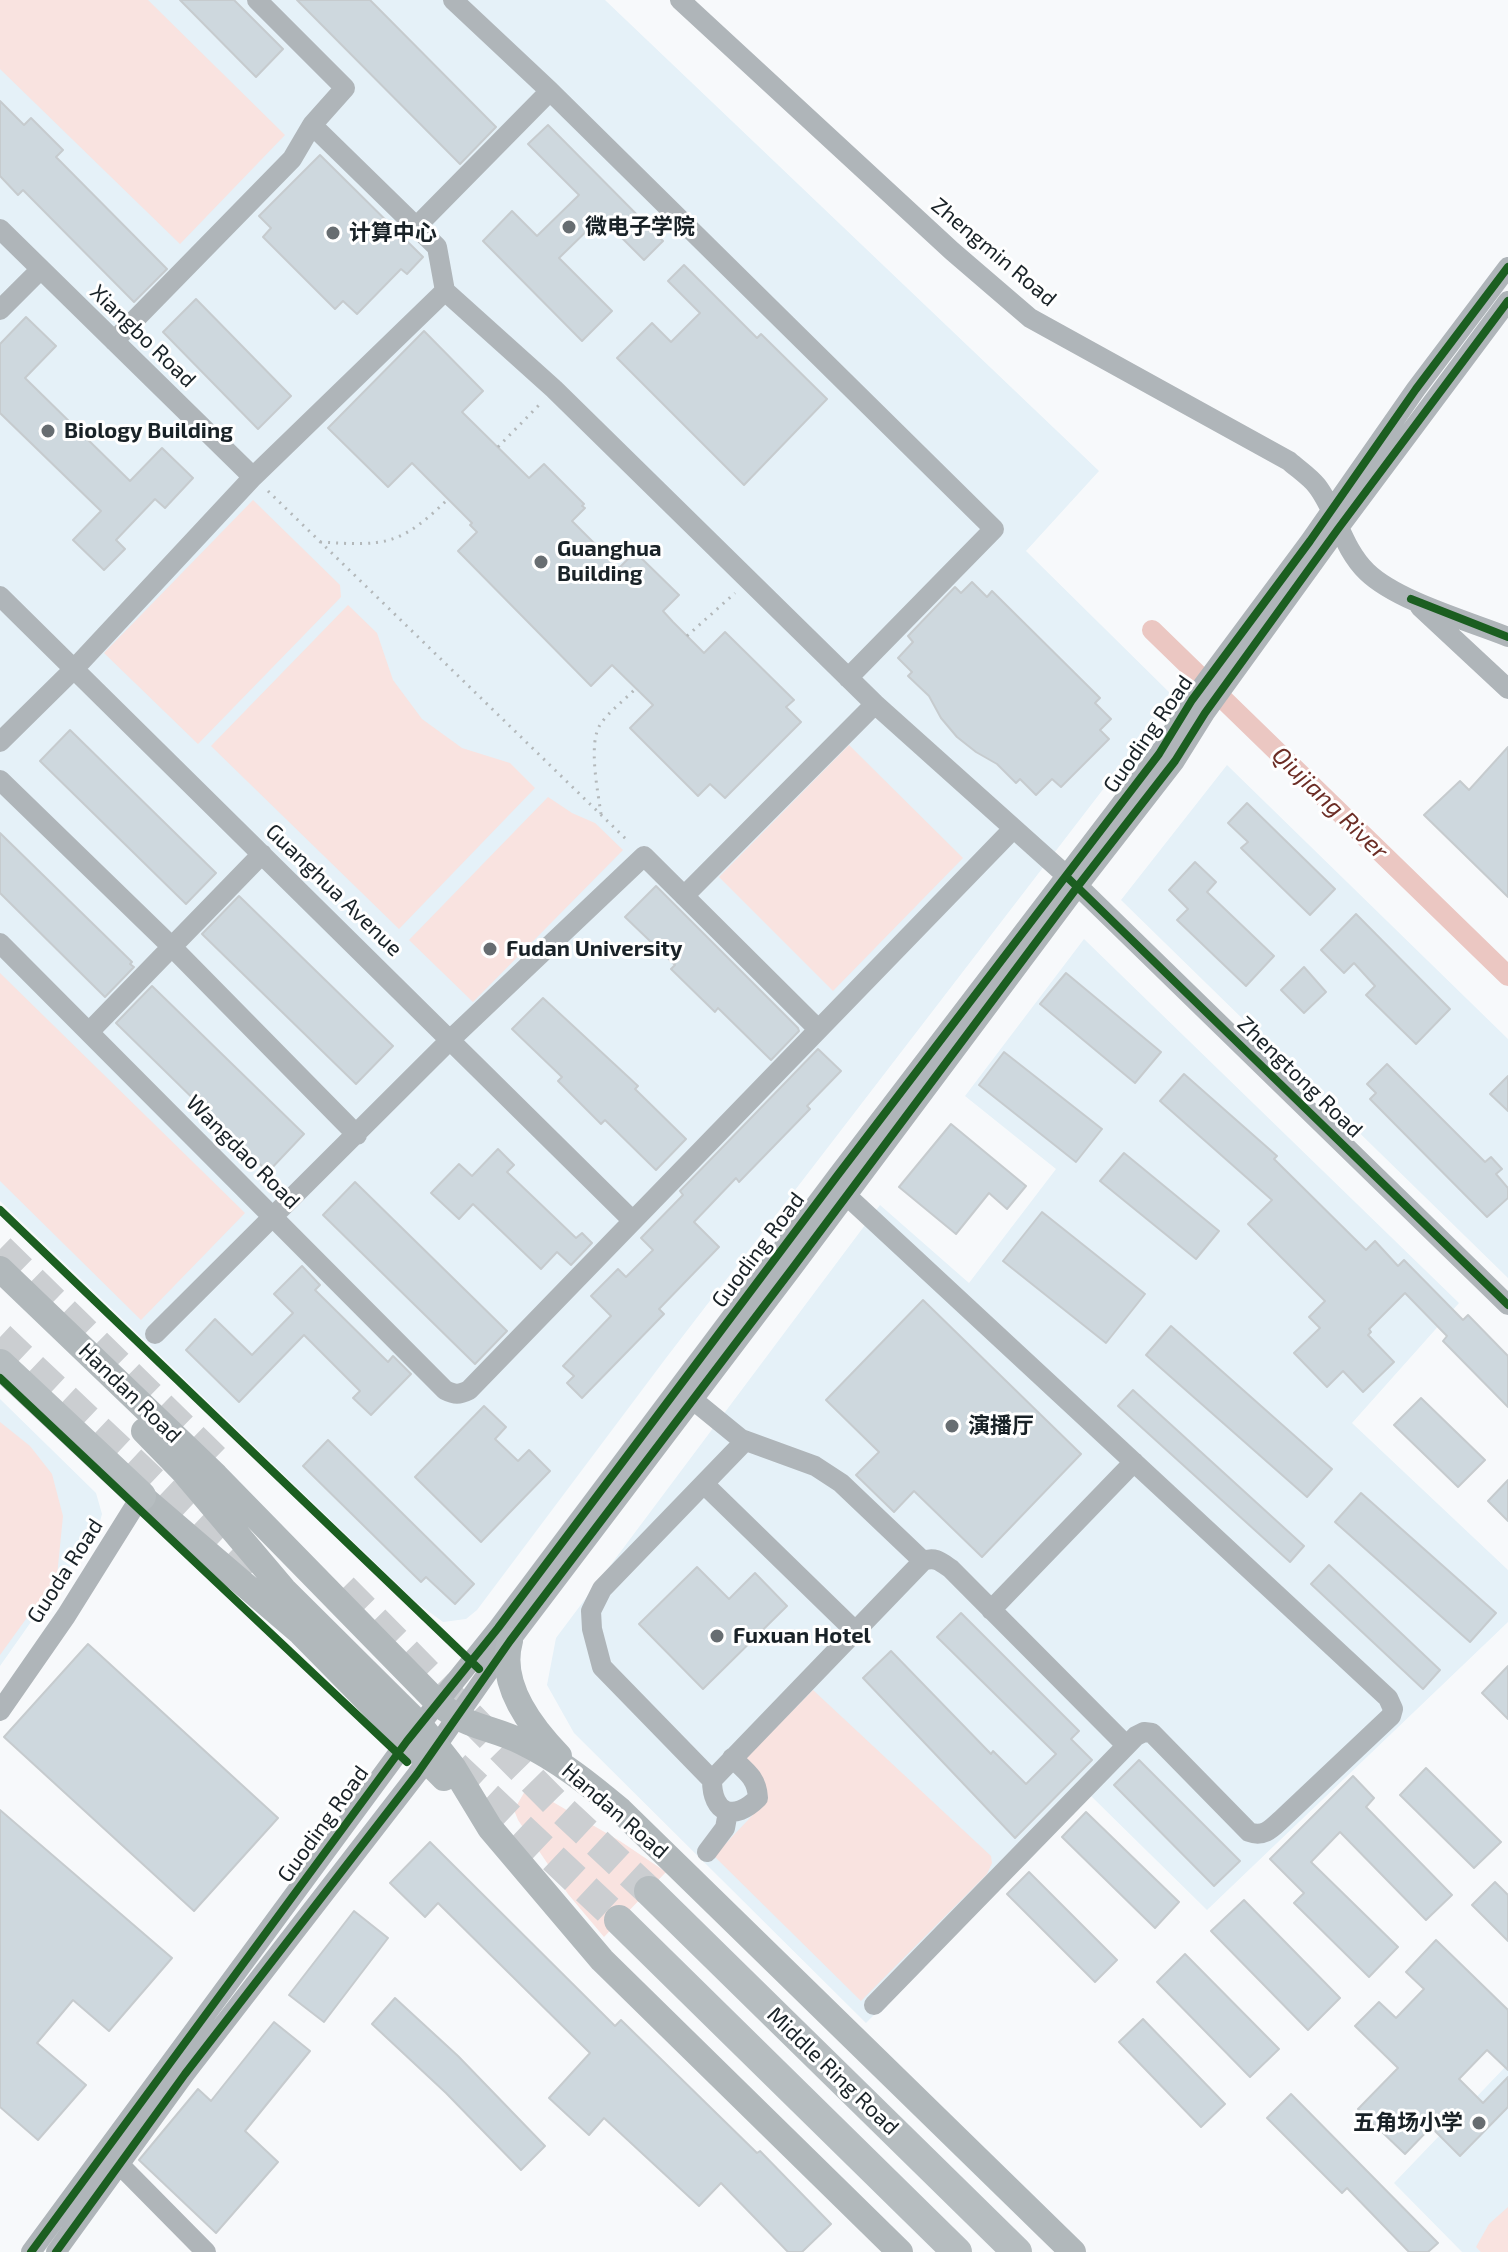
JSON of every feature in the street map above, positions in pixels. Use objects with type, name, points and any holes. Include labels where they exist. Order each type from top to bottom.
[{"type":"highway","points":[[0,1364],[141,1496]]},
{"type":"highway","name":"Middle Ring Road","points":[[649,1891],[1017,2252]]},
{"type":"highway","name":"Middle Ring Road","points":[[619,1920],[957,2252]]},
{"type":"main road","name":"Handan Road","points":[[0,1269],[216,1476],[447,1710],[553,1758],[632,1821],[1073,2252]]},
{"type":"main road","name":"Handan Road","points":[[0,1293],[164,1451],[284,1590],[423,1743],[490,1828],[602,1960],[900,2252]]},
{"type":"main road","name":"Handan Road","points":[[141,1496],[263,1598],[423,1743]]},
{"type":"main road","points":[[510,1641],[506,1663],[518,1699],[543,1737],[588,1783]]},
{"type":"street","points":[[114,341],[292,159],[312,125],[345,88],[257,0]]},
{"type":"street","points":[[453,0],[550,91],[994,529],[848,678]]},
{"type":"street","name":"Zhengmin Road","points":[[680,0],[952,251],[1030,318],[1289,461],[1317,486],[1366,572],[1411,599]]},
{"type":"street","points":[[417,226],[550,91]]},
{"type":"street","points":[[0,742],[74,669],[253,477],[445,291],[437,247],[312,125]]},
{"type":"street","name":"Xiangbo Road","points":[[0,229],[253,477]]},
{"type":"street","name":"Guoding Road","points":[[1334,520],[1416,389],[1508,267]]},
{"type":"street","points":[[0,310],[41,269]]},
{"type":"street","name":"Zhengtong Road","points":[[445,291],[554,389],[875,704],[1072,881],[1508,1305]]},
{"type":"street","name":"Guoding Road","points":[[31,2252],[110,2159],[423,1743],[498,1628],[673,1393],[1072,881],[1175,761],[1199,706],[1334,520],[1508,301]]},
{"type":"street","name":"Guanghua Avenue","points":[[0,596],[632,1220]]},
{"type":"street","points":[[1411,599],[1508,637]]},
{"type":"street","points":[[1411,599],[1508,689]]},
{"type":"street","points":[[684,896],[875,704]]},
{"type":"street","points":[[0,780],[171,946],[357,1135]]},
{"type":"street","points":[[632,1220],[1013,829]]},
{"type":"street","points":[[89,1032],[262,854]]},
{"type":"street","points":[[155,1334],[451,1039],[644,856],[817,1028]]},
{"type":"street","name":"Guoding Road","points":[[447,1710],[510,1641],[846,1195],[1072,881]]},
{"type":"street","name":"Wangdao Road","points":[[0,943],[445,1390],[453,1394],[469,1390],[632,1220]]},
{"type":"street","points":[[846,1195],[1388,1698],[1393,1709],[1391,1716],[1284,1817],[1266,1833],[1256,1835],[1249,1832],[1152,1733],[1144,1732],[1125,1744],[874,2005]]},
{"type":"street","points":[[692,1399],[745,1441],[815,1466],[841,1483],[923,1561]]},
{"type":"street","points":[[732,1758],[752,1777],[758,1798],[750,1806],[728,1812],[719,1808],[715,1800],[712,1780],[602,1667],[592,1629],[591,1611],[602,1589],[745,1441]]},
{"type":"street","points":[[991,1610],[1134,1462]]},
{"type":"street","points":[[704,1484],[855,1631]]},
{"type":"street","name":"Guoda Road","points":[[0,1711],[66,1616],[141,1496]]},
{"type":"street","points":[[712,1780],[923,1561],[930,1558],[951,1569],[1125,1744]]},
{"type":"street","name":"Guoding Road","points":[[56,2252],[110,2159],[423,1743]]},
{"type":"street","points":[[707,1852],[725,1828],[728,1812]]},
{"type":"street","points":[[110,2159],[206,2252]]},
{"type":"path","points":[[498,447],[554,389]]},
{"type":"path","points":[[253,477],[644,856]]},
{"type":"path","points":[[320,542],[364,545],[396,539],[421,525],[448,499]]},
{"type":"path","points":[[687,636],[749,580]]},
{"type":"path","points":[[601,814],[596,736],[600,725],[636,688]]},
{"type":"shaded area","name":"Fudan University","points":[[0,0],[605,0],[1099,471],[1026,551],[1174,697],[666,1358],[477,1610],[466,1619],[443,1622],[417,1603],[0,1201]]},
{"type":"shaded area","points":[[0,0],[148,0],[285,135],[180,244],[0,69]]},
{"type":"shaded area","points":[[253,500],[340,585],[341,597],[198,744],[104,653]]},
{"type":"shaded area","points":[[348,605],[377,633],[393,680],[422,719],[462,748],[510,763],[535,788],[399,929],[211,746]]},
{"type":"shaded area","points":[[849,745],[963,858],[833,991],[719,877]]},
{"type":"shaded area","points":[[1227,765],[1508,1039],[1508,1278],[1121,900]]},
{"type":"shaded area","points":[[548,797],[595,823],[623,850],[473,1002],[409,940]]},
{"type":"shaded area","points":[[1084,939],[1459,1303],[1352,1423],[1508,1570],[1508,1622],[1207,1910],[1091,1796],[866,2023],[574,1733],[547,1685],[556,1638],[880,1205],[969,1283],[1056,1169],[965,1096]]},
{"type":"shaded area","points":[[0,973],[245,1213],[141,1320],[0,1181]]},
{"type":"shaded area","points":[[0,1399],[96,1493],[102,1514],[99,1525],[0,1666]]},
{"type":"shaded area","points":[[0,1422],[30,1446],[52,1474],[63,1516],[57,1576],[0,1655]]},
{"type":"shaded area","points":[[813,1690],[991,1856],[992,1863],[987,1874],[861,2001],[714,1856],[764,1803],[765,1783],[746,1758]]},
{"type":"shaded area","points":[[525,1791],[534,1791],[666,1872],[604,1937],[568,1894],[518,1820],[514,1810]]},
{"type":"shaded area","name":"五角场小学","points":[[1508,2064],[1508,2252],[1462,2252],[1394,2183]]},
{"type":"shaded area","points":[[1508,2207],[1508,2252],[1481,2252],[1476,2247],[1489,2224]]},
{"type":"building","points":[[180,0],[234,0],[283,49],[256,77]]},
{"type":"building","points":[[297,0],[370,0],[496,127],[460,164]]},
{"type":"building","points":[[0,101],[24,125],[31,118],[63,150],[56,157],[167,269],[134,302],[23,190],[18,195],[0,176]]},
{"type":"building","name":"微电子学院","points":[[548,125],[663,241],[644,260],[601,217],[559,258],[612,311],[582,341],[483,241],[512,211],[537,236],[579,195],[528,144]]},
{"type":"building","name":"计算中心","points":[[320,155],[423,257],[407,274],[401,269],[357,314],[343,301],[335,309],[263,237],[271,228],[259,216]]},
{"type":"building","points":[[684,265],[757,338],[761,334],[827,399],[744,485],[617,358],[652,323],[671,342],[700,313],[668,281]]},
{"type":"building","points":[[196,299],[291,396],[258,429],[163,332]]},
{"type":"building","name":"Biology Building","points":[[26,317],[56,346],[25,378],[130,481],[162,448],[193,478],[165,508],[155,499],[116,540],[125,549],[104,570],[73,540],[101,511],[0,413],[0,344]]},
{"type":"building","name":"Guanghua Building","points":[[424,331],[483,391],[462,412],[529,478],[544,464],[584,504],[582,506],[585,508],[572,521],[619,568],[635,552],[679,595],[663,611],[704,653],[725,632],[794,700],[786,707],[801,722],[725,798],[710,784],[698,796],[630,728],[653,705],[612,665],[591,686],[458,551],[477,532],[470,525],[472,523],[412,463],[388,487],[328,428]]},
{"type":"building","points":[[972,582],[987,597],[992,591],[1100,698],[1095,703],[1111,719],[1100,730],[1109,739],[1061,787],[1052,779],[1036,795],[1020,779],[1016,783],[997,764],[957,737],[941,718],[929,696],[908,676],[912,672],[898,658],[913,642],[908,636],[955,587],[961,593]]},
{"type":"building","points":[[70,730],[216,873],[186,904],[40,761]]},
{"type":"building","points":[[1508,747],[1508,897],[1424,815],[1460,781],[1469,790]]},
{"type":"building","points":[[1247,803],[1335,889],[1310,915],[1241,848],[1248,842],[1228,823]]},
{"type":"building","points":[[0,833],[132,962],[130,964],[134,967],[105,997],[0,893]]},
{"type":"building","points":[[1195,862],[1216,882],[1207,892],[1274,956],[1246,986],[1177,920],[1188,909],[1169,890]]},
{"type":"building","points":[[656,886],[798,1028],[799,1031],[771,1060],[718,1008],[715,1012],[671,969],[675,965],[625,917]]},
{"type":"building","points":[[239,896],[393,1046],[356,1084],[202,934]]},
{"type":"building","points":[[1356,914],[1450,1009],[1416,1044],[1366,995],[1375,986],[1354,963],[1344,973],[1321,950]]},
{"type":"building","points":[[1304,967],[1326,992],[1304,1013],[1281,990]]},
{"type":"building","points":[[1066,973],[1161,1052],[1135,1083],[1040,1004]]},
{"type":"building","points":[[152,986],[304,1134],[268,1172],[116,1023]]},
{"type":"building","points":[[543,998],[638,1086],[635,1089],[686,1139],[656,1170],[605,1120],[601,1124],[558,1081],[562,1077],[512,1029]]},
{"type":"building","points":[[818,1049],[841,1071],[807,1106],[810,1109],[739,1182],[736,1178],[694,1222],[719,1247],[659,1309],[664,1314],[582,1398],[567,1383],[574,1376],[563,1366],[611,1316],[591,1296],[618,1269],[626,1277],[653,1250],[641,1238],[683,1195],[680,1191]]},
{"type":"building","points":[[1004,1052],[1102,1129],[1076,1162],[979,1085]]},
{"type":"building","points":[[1387,1064],[1485,1162],[1491,1157],[1502,1169],[1496,1174],[1508,1188],[1508,1198],[1487,1217],[1370,1099],[1376,1093],[1367,1084]]},
{"type":"building","points":[[1184,1074],[1277,1156],[1274,1159],[1366,1250],[1375,1241],[1398,1266],[1404,1260],[1463,1320],[1468,1315],[1508,1356],[1508,1407],[1443,1341],[1447,1336],[1405,1293],[1369,1329],[1371,1332],[1368,1335],[1394,1362],[1363,1392],[1343,1371],[1327,1387],[1294,1353],[1320,1328],[1309,1317],[1325,1301],[1248,1224],[1272,1200],[1160,1101]]},
{"type":"building","points":[[1508,1076],[1508,1111],[1490,1094]]},
{"type":"building","points":[[951,1124],[1026,1186],[1007,1209],[989,1193],[956,1234],[899,1187]]},
{"type":"building","points":[[498,1149],[514,1165],[507,1172],[576,1238],[582,1233],[592,1243],[571,1265],[557,1252],[541,1269],[473,1204],[459,1219],[431,1193],[459,1164],[472,1176]]},
{"type":"building","points":[[1124,1153],[1219,1231],[1196,1259],[1100,1181]]},
{"type":"building","points":[[355,1182],[507,1331],[475,1364],[323,1215]]},
{"type":"building","points":[[1042,1212],[1145,1294],[1106,1343],[1003,1261]]},
{"type":"building","points":[[302,1266],[320,1285],[315,1290],[388,1362],[393,1356],[411,1374],[371,1415],[353,1398],[360,1391],[304,1335],[239,1402],[186,1350],[215,1319],[252,1355],[293,1313],[274,1294]]},
{"type":"building","name":"演播厅","points":[[923,1300],[1081,1454],[982,1557],[914,1491],[894,1512],[856,1475],[879,1452],[826,1400]]},
{"type":"building","points":[[1171,1326],[1332,1469],[1307,1497],[1146,1355]]},
{"type":"building","points":[[1133,1390],[1304,1546],[1290,1562],[1118,1406]]},
{"type":"building","points":[[1421,1398],[1485,1460],[1458,1487],[1394,1425]]},
{"type":"building","points":[[484,1406],[506,1427],[495,1439],[518,1461],[529,1450],[550,1471],[481,1542],[415,1477]]},
{"type":"building","points":[[328,1440],[474,1584],[455,1604],[426,1577],[421,1582],[303,1466]]},
{"type":"building","points":[[1508,1480],[1508,1521],[1488,1501]]},
{"type":"building","points":[[1361,1493],[1496,1613],[1470,1642],[1335,1522]]},
{"type":"building","points":[[1329,1565],[1440,1670],[1423,1689],[1311,1584]]},
{"type":"building","points":[[697,1567],[729,1599],[755,1573],[787,1606],[703,1689],[639,1624]]},
{"type":"building","points":[[961,1613],[1079,1731],[1071,1739],[1092,1760],[1015,1838],[863,1678],[891,1651],[991,1754],[993,1751],[1026,1784],[1056,1754],[937,1637]]},
{"type":"building","points":[[88,1644],[278,1818],[194,1911],[4,1737]]},
{"type":"building","points":[[1508,1666],[1508,1719],[1482,1693]]},
{"type":"building","points":[[1139,1760],[1240,1861],[1214,1886],[1114,1785]]},
{"type":"building","points":[[1426,1768],[1501,1842],[1474,1868],[1400,1795]]},
{"type":"building","points":[[1353,1776],[1374,1798],[1366,1807],[1452,1895],[1426,1920],[1340,1832],[1311,1862],[1398,1947],[1369,1977],[1294,1903],[1304,1893],[1270,1859]]},
{"type":"building","points":[[0,1810],[172,1958],[109,2031],[73,2000],[37,2043],[86,2085],[38,2140],[0,2107]]},
{"type":"building","points":[[1086,1812],[1179,1902],[1155,1928],[1062,1837]]},
{"type":"building","points":[[430,1842],[615,2026],[621,2020],[757,2153],[760,2151],[831,2224],[802,2252],[788,2252],[721,2183],[699,2206],[604,2118],[589,2135],[549,2098],[590,2053],[438,1903],[425,1917],[390,1883]]},
{"type":"building","points":[[1029,1872],[1117,1960],[1095,1982],[1007,1894]]},
{"type":"building","points":[[1495,1882],[1508,1895],[1508,1941],[1472,1905]]},
{"type":"building","points":[[1244,1900],[1340,1998],[1308,2030],[1211,1931]]},
{"type":"building","points":[[354,1911],[388,1938],[324,2022],[289,1995]]},
{"type":"building","points":[[1436,1940],[1508,2010],[1508,2070],[1487,2050],[1459,2079],[1483,2103],[1508,2077],[1508,2107],[1460,2156],[1431,2127],[1405,2154],[1358,2109],[1398,2068],[1355,2026],[1379,2002],[1396,2018],[1424,1989],[1406,1972]]},
{"type":"building","points":[[1185,1954],[1279,2049],[1250,2077],[1157,1982]]},
{"type":"building","points":[[395,1998],[458,2056],[545,2146],[521,2170],[446,2093],[372,2024]]},
{"type":"building","points":[[1143,2019],[1225,2104],[1201,2127],[1119,2042]]},
{"type":"building","points":[[274,2022],[310,2051],[245,2131],[278,2162],[216,2233],[139,2160],[198,2089],[211,2101]]},
{"type":"building","points":[[1291,2094],[1438,2243],[1428,2252],[1409,2252],[1347,2188],[1342,2193],[1267,2118]]},
{"type":"waterway","name":"Qiujiang River","points":[[1152,630],[1508,976]]},
{"type":"tunnel","points":[[0,1249],[225,1469]]},
{"type":"tunnel","points":[[0,1337],[266,1588]]},
{"type":"tunnel","points":[[343,1588],[560,1808],[649,1891]]},
{"type":"tunnel","points":[[455,1766],[619,1920]]},
{"type":"cycle path","points":[[31,2252],[407,1741],[498,1628],[1159,754],[1192,700],[1508,267]]},
{"type":"cycle path","points":[[56,2252],[185,2074],[417,1774],[510,1641],[1175,761],[1205,713],[1338,529],[1508,301]]},
{"type":"cycle path","points":[[1411,599],[1508,637]]},
{"type":"cycle path","points":[[1069,879],[1508,1305]]},
{"type":"cycle path","points":[[0,1210],[479,1669]]},
{"type":"cycle path","points":[[0,1378],[407,1762]]},
{"type":"place","name":"微电子学院","points":[[569,227]]},
{"type":"place","name":"计算中心","points":[[333,233]]},
{"type":"place","name":"Biology Building","points":[[48,431]]},
{"type":"place","name":"Guanghua Building","points":[[541,562]]},
{"type":"place","name":"Fudan University","points":[[490,949]]},
{"type":"place","name":"演播厅","points":[[952,1426]]},
{"type":"place","name":"Fuxuan Hotel","points":[[717,1636]]},
{"type":"place","name":"五角场小学","points":[[1479,2123]]}]
